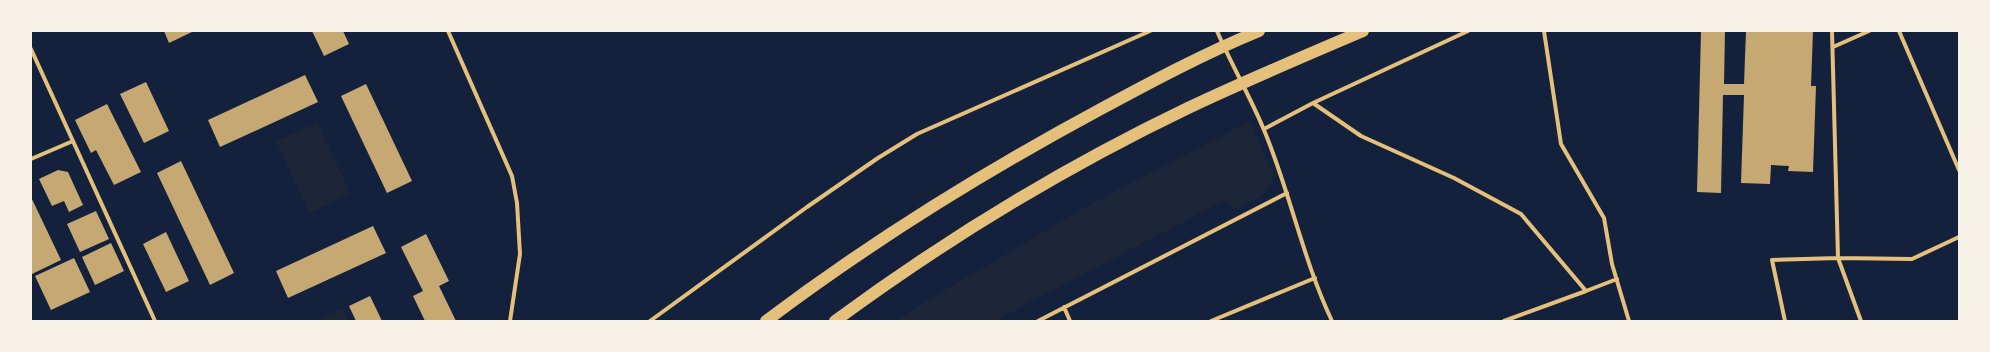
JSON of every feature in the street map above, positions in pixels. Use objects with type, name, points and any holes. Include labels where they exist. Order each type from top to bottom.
[{"type":"highway","points":[[766,321],[871,246],[981,175],[1168,73],[1259,31]]},
{"type":"highway","points":[[835,321],[882,286],[956,237],[1037,189],[1183,110],[1363,31]]},
{"type":"street","points":[[448,31],[512,176],[518,210],[520,254],[510,321]]},
{"type":"street","points":[[650,321],[807,207],[878,158],[918,134],[1150,31]]},
{"type":"street","points":[[1216,31],[1264,129],[1322,299],[1332,321]]},
{"type":"street","points":[[1264,129],[1313,103],[1468,31]]},
{"type":"street","points":[[1544,31],[1561,144],[1604,218],[1617,280],[1629,321]]},
{"type":"street","points":[[1832,31],[1838,258],[1861,321]]},
{"type":"street","points":[[1833,47],[1869,31]]},
{"type":"street","points":[[1899,31],[1959,170]]},
{"type":"street","points":[[31,49],[155,321]]},
{"type":"street","points":[[1313,103],[1361,136],[1454,178],[1521,214],[1586,291]]},
{"type":"street","points":[[31,160],[73,141]]},
{"type":"street","points":[[1038,321],[1287,193]]},
{"type":"street","points":[[1785,321],[1772,260],[1838,258],[1912,259],[1959,237]]},
{"type":"street","points":[[1211,321],[1315,278]]},
{"type":"street","points":[[1504,321],[1617,280]]},
{"type":"street","points":[[1064,307],[1070,321]]},
{"type":"shaded area","points":[[1250,121],[1274,177],[1264,194],[1238,209],[1223,201],[994,321],[896,321],[915,308],[1085,207]]},
{"type":"shaded area","points":[[317,123],[351,194],[310,213],[276,141]]},
{"type":"shaded area","points":[[342,308],[349,321],[316,321],[316,320]]},
{"type":"building","points":[[164,31],[194,31],[169,43]]},
{"type":"building","points":[[312,31],[343,31],[349,44],[324,56]]},
{"type":"building","points":[[1701,31],[1725,31],[1724,84],[1744,84],[1746,31],[1813,31],[1811,86],[1816,86],[1813,172],[1788,171],[1789,166],[1771,165],[1770,184],[1741,183],[1744,95],[1723,95],[1721,193],[1697,192]]},
{"type":"building","points":[[305,75],[318,102],[220,147],[208,120]]},
{"type":"building","points":[[146,82],[169,131],[144,143],[120,94]]},
{"type":"building","points":[[366,84],[412,181],[387,193],[341,96]]},
{"type":"building","points":[[107,104],[141,172],[114,185],[96,150],[91,153],[75,120]]},
{"type":"building","points":[[181,161],[234,273],[210,285],[157,173]]},
{"type":"building","points":[[58,170],[68,172],[83,205],[69,212],[64,201],[52,206],[39,179]]},
{"type":"building","points":[[31,197],[61,260],[32,274],[31,273]]},
{"type":"building","points":[[96,211],[109,239],[80,252],[67,224]]},
{"type":"building","points":[[373,226],[386,253],[288,298],[276,271]]},
{"type":"building","points":[[166,232],[189,281],[166,292],[143,244]]},
{"type":"building","points":[[426,234],[449,281],[439,286],[456,321],[425,321],[413,296],[423,291],[401,247]]},
{"type":"building","points":[[111,243],[124,271],[95,285],[82,257]]},
{"type":"building","points":[[74,258],[90,292],[51,310],[35,276]]},
{"type":"building","points":[[370,296],[382,321],[356,321],[349,306]]}]
